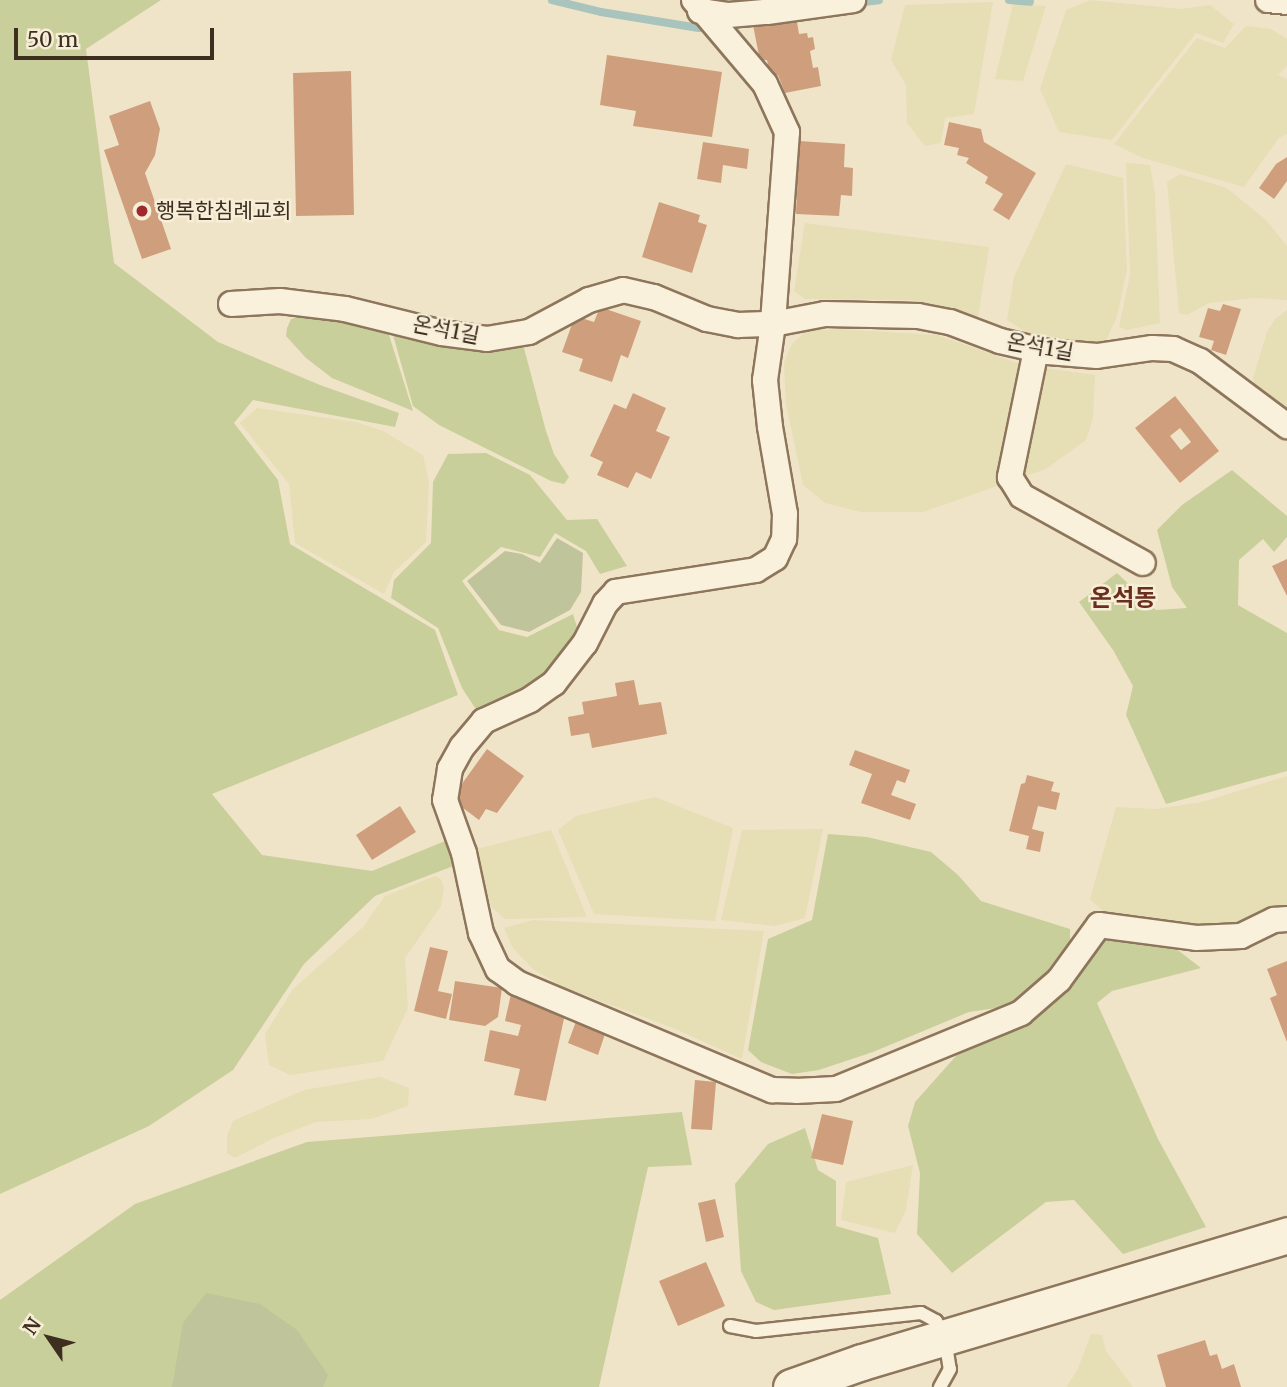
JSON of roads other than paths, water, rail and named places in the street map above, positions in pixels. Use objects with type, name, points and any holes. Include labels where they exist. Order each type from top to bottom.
[{"type":"street","points":[[697,6],[758,13],[853,0]]},
{"type":"street","points":[[1268,0],[1287,2]]},
{"type":"street","points":[[697,6],[765,84],[787,132],[773,324],[765,380],[769,427],[786,517],[784,540],[778,554],[757,570],[616,592],[605,604],[585,643],[554,683],[530,700],[484,721],[453,762],[446,783],[447,810],[464,853],[484,940],[498,969],[517,983],[772,1090],[836,1089],[1021,1013],[1059,980],[1099,925],[1196,938],[1241,936],[1274,920],[1287,919]]},
{"type":"street","name":"온석1길","points":[[231,304],[280,301],[345,309],[452,335],[495,339],[536,330],[589,300],[623,290],[654,297],[716,322],[773,324],[825,314],[918,316],[961,325],[1000,341],[1036,350],[1097,356],[1152,348],[1173,349],[1200,361],[1287,426]]},
{"type":"street","points":[[1036,350],[1010,477],[1022,496],[1143,563]]},
{"type":"street","points":[[791,1387],[862,1362],[1287,1235]]},
{"type":"lane","points":[[730,1326],[756,1331],[921,1313],[936,1321],[945,1339],[950,1369],[940,1387]]},
{"type":"waterway","points":[[552,0],[601,12],[699,28]]},
{"type":"waterway","points":[[856,3],[879,0]]},
{"type":"waterway","points":[[1009,0],[1030,2]]},
{"type":"place","name":"행복한침례교회","points":[[142,211]]},
{"type":"district","name":"온석동","points":[[1123,598]]}]
